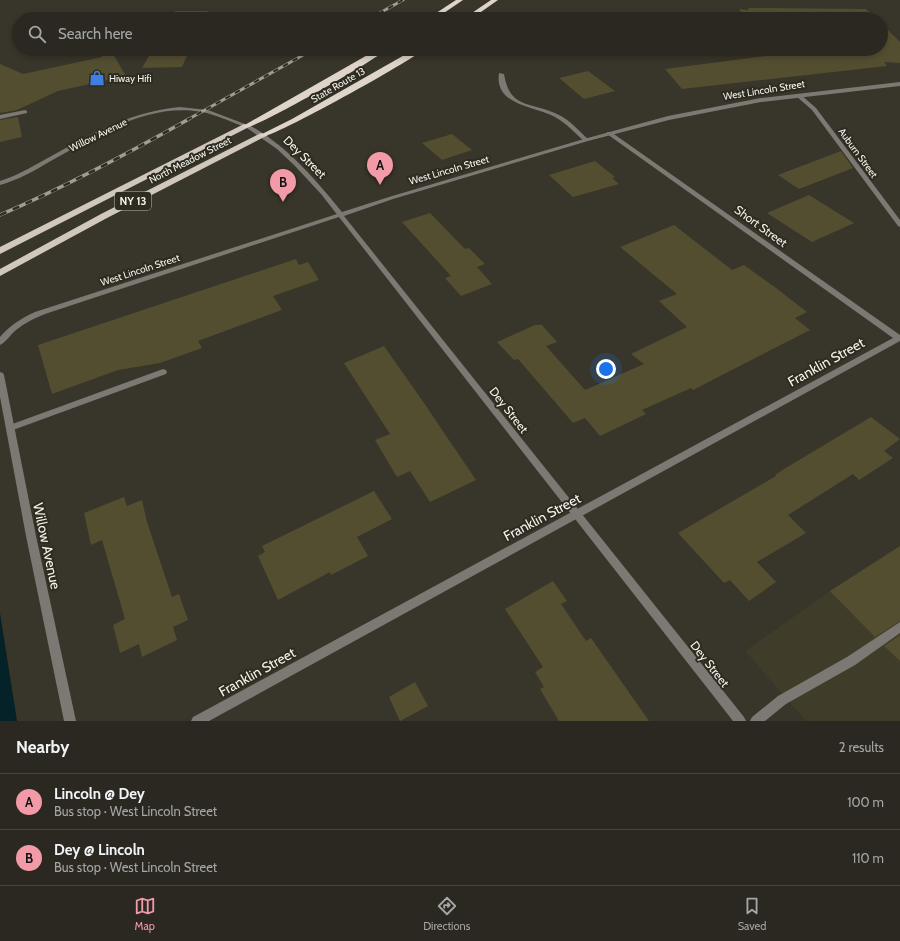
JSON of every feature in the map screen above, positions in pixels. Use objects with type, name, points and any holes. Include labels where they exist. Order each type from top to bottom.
[{"type":"highway","points":[[441,12],[460,0]]},
{"type":"highway","points":[[477,12],[495,0]]},
{"type":"highway","name":"NY 13","points":[[247,126],[281,109],[371,56]]},
{"type":"highway","name":"State Route 13","points":[[264,135],[295,121],[408,56]]},
{"type":"highway","name":"North Meadow Street","points":[[0,250],[247,126]]},
{"type":"highway","name":"North Meadow Street","points":[[2,272],[104,216],[264,135]]},
{"type":"street","points":[[500,74],[501,86],[512,97],[525,106],[556,115],[586,140]]},
{"type":"street","name":"West Lincoln Street","points":[[0,342],[8,331],[25,319],[45,311],[391,198],[609,133],[706,110],[798,95],[900,84]]},
{"type":"street","name":"Auburn Street","points":[[798,95],[814,108],[900,225]]},
{"type":"street","name":"Willow Avenue","points":[[0,183],[111,127],[153,113],[184,109],[202,110],[247,126]]},
{"type":"street","points":[[0,117],[25,112]]},
{"type":"street","name":"Dey Street","points":[[247,126],[264,135],[282,149],[305,173],[340,215],[740,721]]},
{"type":"street","name":"Short Street","points":[[609,133],[899,339]]},
{"type":"street","name":"Franklin Street","points":[[197,721],[899,339]]},
{"type":"street","points":[[10,428],[163,372]]},
{"type":"street","name":"Willow Avenue","points":[[0,375],[70,721]]},
{"type":"street","points":[[756,721],[782,700],[851,661],[900,627]]},
{"type":"shaded area","points":[[900,546],[900,721],[806,721],[745,651],[830,591]]},
{"type":"water","points":[[0,613],[17,721],[0,721]]},
{"type":"building","points":[[748,8],[866,9],[869,12],[741,12],[739,9],[749,10]]},
{"type":"building","points":[[175,11],[208,11],[208,12]]},
{"type":"building","points":[[888,30],[900,42],[900,63],[884,62],[887,66],[682,89],[665,69],[766,56],[888,56]]},
{"type":"building","points":[[114,56],[126,76],[58,91],[17,110],[0,113],[0,64],[23,74],[102,57]]},
{"type":"building","points":[[149,56],[187,56],[182,67],[142,68]]},
{"type":"building","points":[[588,71],[615,91],[584,99],[559,78]]},
{"type":"building","points":[[18,117],[22,137],[0,142],[0,120]]},
{"type":"building","points":[[452,134],[472,150],[442,160],[422,143]]},
{"type":"building","points":[[841,151],[853,168],[799,189],[778,175]]},
{"type":"building","points":[[595,161],[615,177],[612,178],[619,184],[573,197],[549,175]]},
{"type":"building","points":[[809,195],[854,223],[812,242],[767,213]]},
{"type":"building","points":[[430,213],[465,249],[469,248],[485,264],[477,267],[492,284],[461,296],[445,278],[451,276],[402,222]]},
{"type":"building","points":[[674,225],[732,270],[744,265],[776,288],[807,312],[795,318],[810,330],[693,390],[691,388],[642,410],[646,414],[600,436],[585,418],[573,423],[518,359],[514,360],[497,342],[535,325],[542,325],[557,342],[546,346],[585,390],[644,364],[631,354],[687,327],[659,301],[677,294],[620,247]]},
{"type":"building","points":[[296,259],[299,265],[308,262],[319,280],[273,296],[282,310],[198,341],[202,348],[160,363],[118,370],[52,394],[38,345]]},
{"type":"building","points":[[384,346],[476,480],[430,502],[410,471],[397,477],[375,440],[390,434],[344,363]]},
{"type":"building","points":[[871,417],[900,439],[884,451],[893,458],[859,480],[853,474],[788,515],[806,533],[757,562],[776,582],[749,601],[730,580],[724,583],[678,533],[776,476],[775,475],[784,469]]},
{"type":"building","points":[[374,491],[392,519],[357,537],[368,556],[331,575],[330,572],[278,600],[258,556],[265,552],[262,546]]},
{"type":"building","points":[[124,497],[127,506],[142,500],[147,522],[172,597],[179,594],[188,620],[173,627],[177,640],[142,657],[139,644],[120,653],[113,625],[125,619],[102,540],[91,545],[84,513]]},
{"type":"building","points":[[900,546],[900,621],[875,637],[830,591]]},
{"type":"building","points":[[553,581],[567,601],[561,604],[586,641],[591,638],[649,721],[559,721],[540,689],[544,687],[535,672],[543,667],[505,609]]},
{"type":"building","points":[[900,635],[900,661],[884,646]]},
{"type":"building","points":[[415,682],[428,706],[400,721],[389,697]]},
{"type":"railway","points":[[382,12],[403,0]]},
{"type":"railway","points":[[187,120],[301,56]]},
{"type":"railway","points":[[0,215],[96,170],[189,119]]},
{"type":"place","name":"Hiway Hifi","points":[[97,78]]},
{"type":"place","name":"Lincoln @ Dey","points":[[380,185]]},
{"type":"place","name":"Dey @ Lincoln","points":[[283,202]]}]
